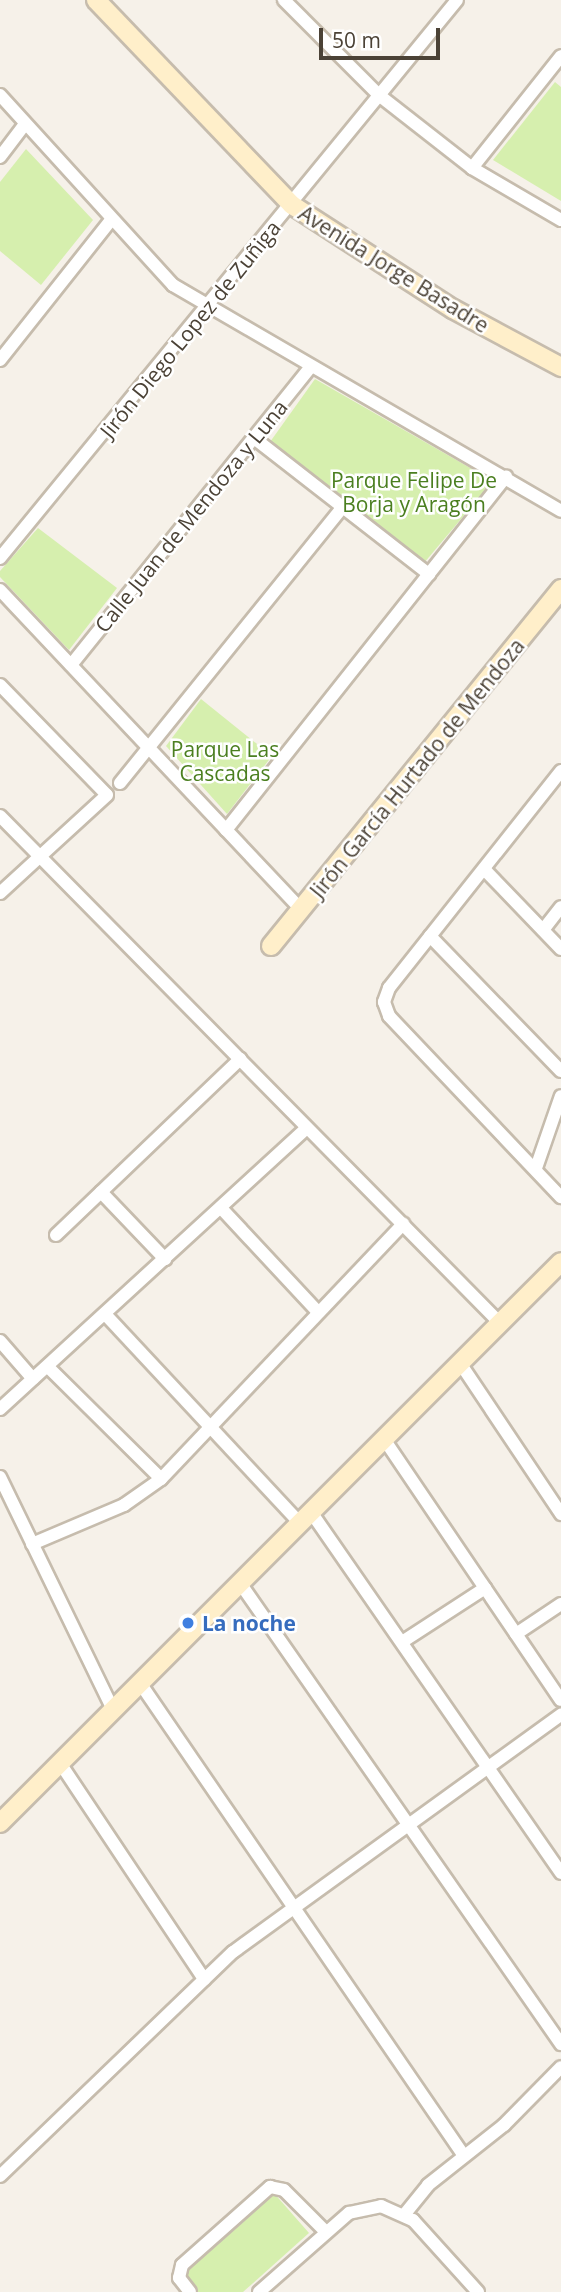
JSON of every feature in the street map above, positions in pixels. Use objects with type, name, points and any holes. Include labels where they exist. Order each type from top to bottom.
[{"type":"street","name":"Avenida Jorge Basadre","points":[[96,0],[292,205],[431,296],[561,368]]},
{"type":"street","points":[[284,0],[380,96],[472,168],[561,220]]},
{"type":"street","name":"Jirón Diego Lopez de Zuñiga","points":[[0,558],[210,306],[457,0]]},
{"type":"street","points":[[472,168],[561,55]]},
{"type":"street","points":[[0,95],[173,285],[561,511]]},
{"type":"street","points":[[0,156],[25,124]]},
{"type":"street","points":[[0,360],[111,219]]},
{"type":"street","name":"Calle Juan de Mendoza y Luna","points":[[71,665],[311,367]]},
{"type":"street","points":[[254,438],[429,574]]},
{"type":"street","points":[[226,830],[506,477]]},
{"type":"street","points":[[120,783],[343,507]]},
{"type":"street","name":"Jirón García Hurtado de Mendoza","points":[[271,946],[561,589]]},
{"type":"street","points":[[0,590],[302,910]]},
{"type":"street","points":[[0,685],[107,795],[0,893]]},
{"type":"street","points":[[561,771],[389,988],[386,1009],[561,1197]]},
{"type":"street","points":[[0,816],[500,1323]]},
{"type":"street","points":[[484,869],[561,949]]},
{"type":"street","points":[[543,930],[561,907]]},
{"type":"street","points":[[430,936],[561,1072]]},
{"type":"street","points":[[56,1235],[240,1059]]},
{"type":"street","points":[[536,1168],[561,1096]]},
{"type":"street","points":[[0,1409],[307,1128]]},
{"type":"street","points":[[101,1192],[165,1259]]},
{"type":"street","points":[[222,1208],[318,1312]]},
{"type":"street","points":[[33,1544],[124,1505],[161,1479],[403,1224]]},
{"type":"street","points":[[0,1823],[500,1323],[554,1276],[561,1262]]},
{"type":"street","points":[[105,1314],[209,1426],[305,1518],[402,1642],[561,1873]]},
{"type":"street","points":[[0,1341],[33,1379]]},
{"type":"street","points":[[460,1363],[561,1514]]},
{"type":"street","points":[[48,1367],[161,1479]]},
{"type":"street","points":[[384,1439],[561,1700]]},
{"type":"street","points":[[0,1477],[113,1710]]},
{"type":"street","points":[[240,1583],[561,2044]]},
{"type":"street","points":[[402,1642],[485,1588]]},
{"type":"street","points":[[516,1634],[561,1604]]},
{"type":"street","points":[[140,1683],[464,2156]]},
{"type":"street","points":[[0,2176],[233,1952],[409,1828],[561,1715]]},
{"type":"street","points":[[60,1763],[204,1979]]},
{"type":"street","points":[[404,2215],[428,2185],[504,2125],[561,2067]]},
{"type":"street","points":[[190,2292],[179,2278],[182,2266],[270,2187],[284,2190],[326,2232]]},
{"type":"street","points":[[259,2292],[326,2232],[365,2207],[381,2206],[404,2215],[478,2292]]},
{"type":"green space","points":[[555,82],[561,87],[561,201],[493,160]]},
{"type":"green space","points":[[26,149],[93,220],[41,285],[0,251],[0,182]]},
{"type":"green space","name":"Parque Felipe De Borja y Aragón","points":[[315,379],[493,481],[424,563],[270,442]]},
{"type":"green space","points":[[38,528],[117,588],[69,650],[0,577],[0,571]]},
{"type":"green space","name":"Parque Las Cascadas","points":[[201,699],[272,756],[227,814],[166,746]]},
{"type":"green space","points":[[273,2192],[309,2233],[243,2292],[197,2292],[182,2274]]},
{"type":"place","name":"La noche","points":[[188,1623]]}]
